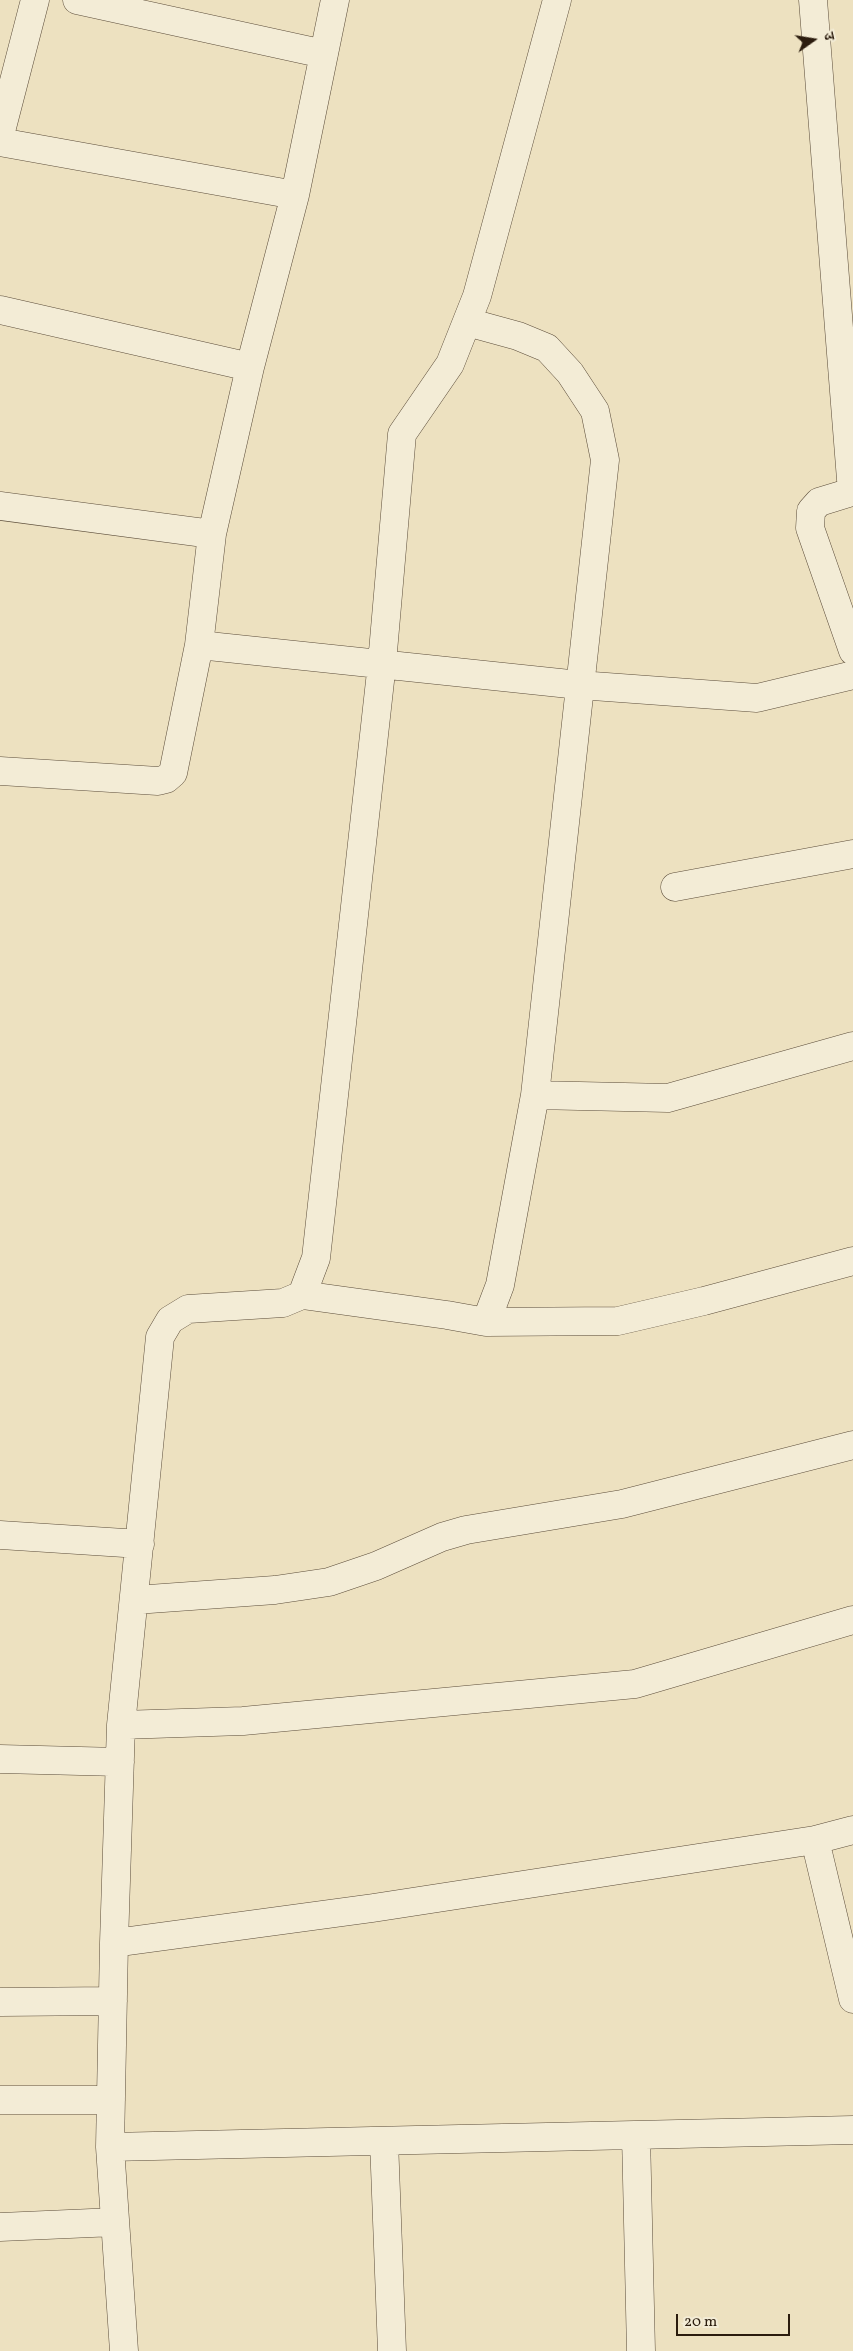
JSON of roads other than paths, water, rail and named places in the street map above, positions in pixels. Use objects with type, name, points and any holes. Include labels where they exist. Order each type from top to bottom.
[{"type":"street","points":[[0,135],[35,0]]},
{"type":"street","points":[[77,0],[324,54]]},
{"type":"street","points":[[0,771],[158,781],[166,780],[173,772],[199,646],[212,534],[250,367],[295,195],[335,0]]},
{"type":"street","points":[[302,1295],[316,1258],[382,663],[402,434],[450,364],[478,296],[557,0]]},
{"type":"street","points":[[813,0],[844,266],[853,492],[819,502],[811,511],[810,528],[853,651]]},
{"type":"street","points":[[0,142],[295,195]]},
{"type":"street","points":[[0,310],[250,367]]},
{"type":"street","points":[[467,322],[518,336],[547,348],[570,373],[595,411],[605,460],[579,684],[536,1095],[500,1285],[486,1322]]},
{"type":"street","points":[[0,506],[212,534]]},
{"type":"street","points":[[199,646],[579,684],[757,698],[853,675]]},
{"type":"street","points":[[674,887],[853,854]]},
{"type":"street","points":[[536,1095],[668,1098],[853,1046]]},
{"type":"street","points":[[124,2351],[110,2147],[121,1725],[160,1337],[170,1320],[188,1310],[283,1303],[302,1295],[486,1322],[618,1321],[704,1301],[853,1260]]},
{"type":"street","points":[[134,1600],[275,1590],[328,1582],[376,1566],[442,1536],[466,1530],[622,1504],[853,1445]]},
{"type":"street","points":[[0,1535],[140,1544]]},
{"type":"street","points":[[121,1725],[243,1720],[634,1684],[853,1620]]},
{"type":"street","points":[[0,1759],[120,1762]]},
{"type":"street","points":[[114,1943],[373,1908],[814,1840],[853,1830]]},
{"type":"street","points":[[814,1840],[853,1999]]},
{"type":"street","points":[[0,2002],[113,2001]]},
{"type":"street","points":[[0,2100],[110,2100]]},
{"type":"street","points":[[110,2147],[853,2130]]},
{"type":"street","points":[[636,2135],[641,2351]]},
{"type":"street","points":[[384,2141],[392,2351]]},
{"type":"street","points":[[0,2227],[115,2222]]}]
